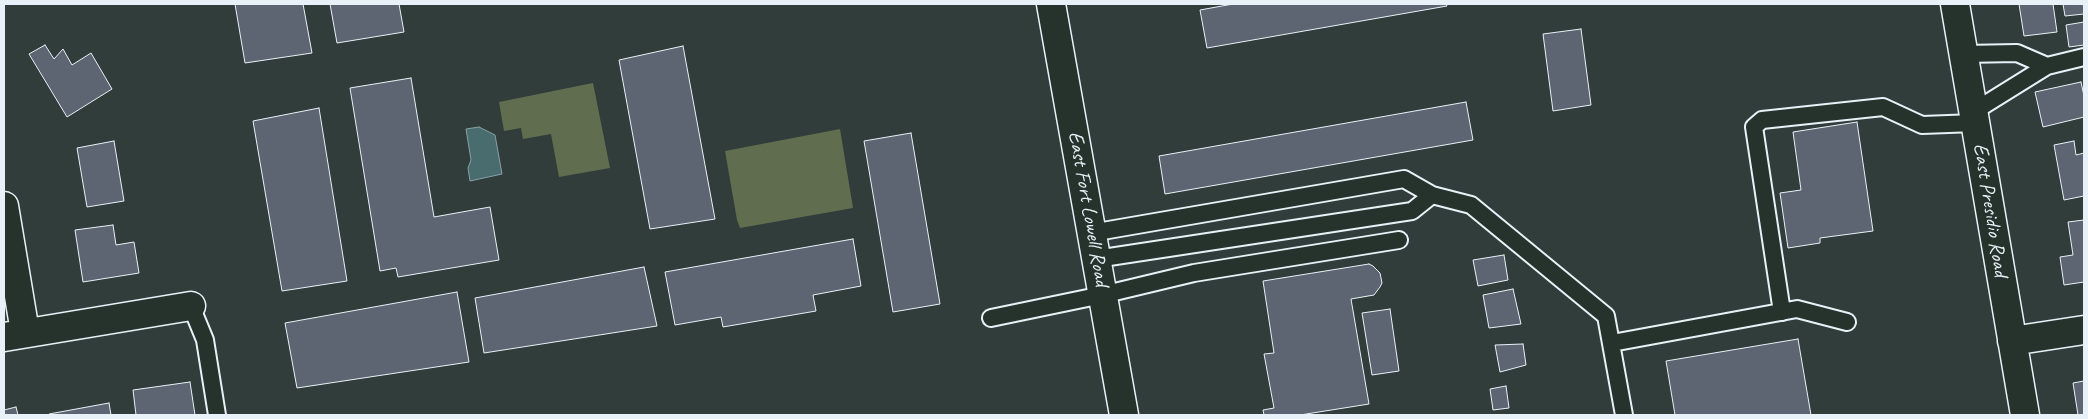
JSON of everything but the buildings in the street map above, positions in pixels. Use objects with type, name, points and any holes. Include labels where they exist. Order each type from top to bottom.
[{"type":"street","name":"East Fort Lowell Road","points":[[1051,4],[1124,415]]},
{"type":"street","name":"East Presidio Road","points":[[1955,4],[2025,415]]},
{"type":"street","points":[[4,206],[15,334],[191,306]]},
{"type":"street","points":[[2012,342],[2084,330]]},
{"type":"lane","points":[[1963,54],[2017,52],[2047,66]]},
{"type":"lane","points":[[1782,312],[1754,127],[1762,120],[1883,107],[1922,125],[1974,118],[2047,66],[2084,57]]},
{"type":"lane","points":[[1093,246],[1404,179],[1432,195],[1471,205],[1606,316],[1624,415]]},
{"type":"lane","points":[[1093,246],[1412,211],[1432,195]]},
{"type":"lane","points":[[991,318],[1102,295],[1194,273],[1400,240]]},
{"type":"lane","points":[[191,306],[205,340],[218,415]]},
{"type":"lane","points":[[1612,343],[1797,309],[1847,322]]},
{"type":"green space","points":[[593,83],[610,168],[559,177],[551,134],[523,139],[521,128],[504,131],[499,102]]},
{"type":"green space","points":[[840,129],[853,208],[740,228],[725,151]]},
{"type":"water","points":[[479,127],[495,135],[502,174],[470,181],[468,168],[471,160],[466,129]]}]
